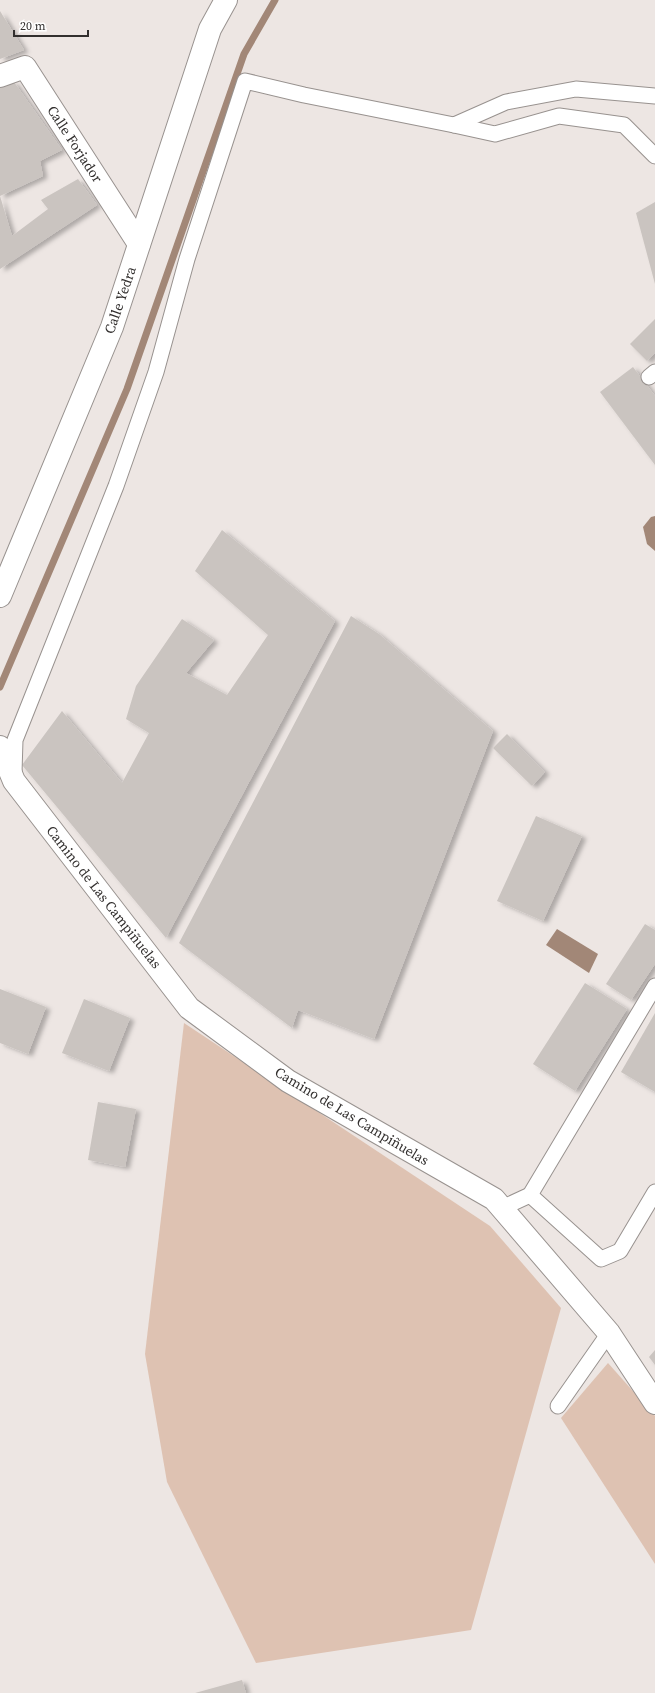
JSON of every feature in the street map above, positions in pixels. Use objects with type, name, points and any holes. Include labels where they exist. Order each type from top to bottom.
[{"type":"street","name":"Calle Yedra","points":[[0,596],[112,327],[210,29],[226,0]]},
{"type":"street","name":"Calle Forjador","points":[[0,76],[25,67],[139,244]]},
{"type":"street","name":"Camino de Las Campiñuelas","points":[[0,747],[14,781],[189,1008],[288,1081],[494,1199],[609,1333],[655,1403]]},
{"type":"lane","points":[[14,781],[15,740],[116,486],[134,436],[156,372],[187,259],[245,81],[304,95],[495,134],[559,116],[624,125],[655,156]]},
{"type":"lane","points":[[454,125],[506,102],[576,89],[655,96]]},
{"type":"lane","points":[[502,1208],[530,1194],[655,986]]},
{"type":"lane","points":[[530,1194],[601,1259],[620,1251],[655,1192]]},
{"type":"lane","points":[[558,1406],[609,1333]]},
{"type":"shaded area","points":[[655,516],[655,551],[647,544],[643,527],[651,517]]},
{"type":"shaded area","points":[[557,929],[598,954],[589,973],[546,945]]},
{"type":"shaded area","points":[[184,1023],[490,1226],[561,1308],[471,1630],[256,1663],[167,1482],[145,1354]]},
{"type":"shaded area","points":[[608,1363],[655,1416],[655,1564],[561,1418]]},
{"type":"building","points":[[0,11],[24,50],[0,59]]},
{"type":"building","points":[[14,82],[62,150],[40,161],[43,176],[0,196],[0,87]]},
{"type":"building","points":[[78,179],[97,205],[0,269],[0,196],[12,236],[48,209],[41,200]]},
{"type":"building","points":[[655,202],[655,284],[636,213]]},
{"type":"building","points":[[655,319],[655,353],[647,361],[630,344]]},
{"type":"building","points":[[633,367],[655,396],[655,465],[600,392]]},
{"type":"building","points":[[222,530],[335,621],[166,938],[22,765],[62,711],[122,783],[149,733],[126,719],[136,686],[182,619],[214,640],[186,673],[227,695],[268,635],[195,571]]},
{"type":"building","points":[[351,616],[379,634],[493,731],[374,1039],[298,1010],[292,1028],[179,943]]},
{"type":"building","points":[[507,734],[545,772],[532,786],[493,748]]},
{"type":"building","points":[[536,816],[582,836],[543,921],[497,901]]},
{"type":"building","points":[[645,924],[655,930],[655,964],[631,1000],[606,984]]},
{"type":"building","points":[[585,983],[627,1009],[575,1091],[533,1064]]},
{"type":"building","points":[[0,989],[46,1007],[28,1054],[0,1043]]},
{"type":"building","points":[[84,999],[130,1018],[109,1071],[62,1053]]},
{"type":"building","points":[[655,1013],[655,1092],[621,1072]]},
{"type":"building","points":[[98,1102],[136,1109],[125,1167],[88,1160]]},
{"type":"building","points":[[655,1350],[655,1365],[649,1357]]},
{"type":"building","points":[[242,1680],[246,1693],[195,1693]]},
{"type":"waterway","points":[[0,687],[127,389],[244,54],[275,0]]}]
